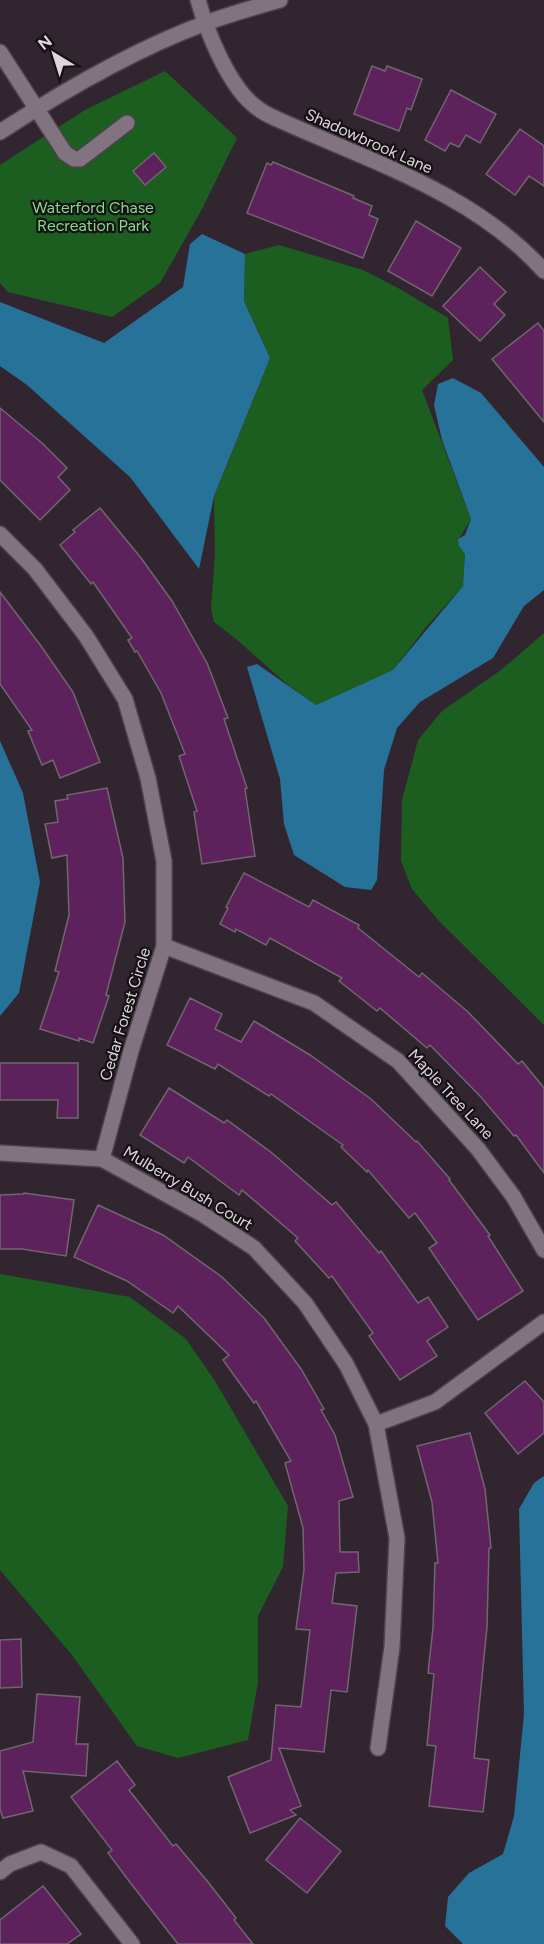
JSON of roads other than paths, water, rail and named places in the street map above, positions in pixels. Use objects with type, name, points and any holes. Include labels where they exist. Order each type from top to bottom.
[{"type":"street","name":"Shadowbrook Lane","points":[[198,0],[204,23],[229,74],[255,107],[431,188],[479,216],[504,234],[544,270]]},
{"type":"street","points":[[0,132],[123,60],[204,23],[280,0]]},
{"type":"street","points":[[0,52],[65,153],[74,159],[80,159],[127,123]]},
{"type":"street","name":"Cedar Forest Circle","points":[[0,534],[35,569],[74,619],[125,699],[148,778],[164,861],[164,946],[131,1051],[102,1158]]},
{"type":"street","name":"Maple Tree Lane","points":[[164,946],[314,1003],[398,1061],[478,1149],[513,1196],[544,1250]]},
{"type":"street","points":[[0,1153],[102,1158]]},
{"type":"street","name":"Mulberry Bush Court","points":[[102,1158],[202,1214],[254,1248],[304,1303],[346,1364],[376,1424],[397,1538],[392,1647],[378,1748]]},
{"type":"street","points":[[376,1424],[435,1402],[544,1322]]},
{"type":"street","points":[[0,1872],[10,1864],[41,1852],[71,1866],[132,1944]]},
{"type":"water","points":[[202,234],[245,254],[244,301],[270,358],[214,496],[199,569],[130,477],[27,385],[0,366],[0,302],[104,343],[183,287],[190,244]]},
{"type":"water","points":[[453,378],[481,393],[544,467],[544,590],[524,606],[493,658],[420,702],[397,728],[384,770],[377,880],[371,890],[345,887],[294,855],[284,824],[280,779],[247,667],[257,664],[316,705],[393,670],[463,586],[465,554],[459,546],[458,539],[465,535],[471,519],[442,440],[434,405],[438,384]]},
{"type":"water","points":[[0,741],[23,793],[40,882],[19,993],[0,1016]]},
{"type":"water","points":[[544,1476],[544,1944],[463,1944],[445,1926],[448,1897],[469,1873],[503,1854],[514,1816],[524,1714],[519,1509],[534,1483]]},
{"type":"park label","name":"Waterford Chase Recreation Park","points":[[93,216]]}]
